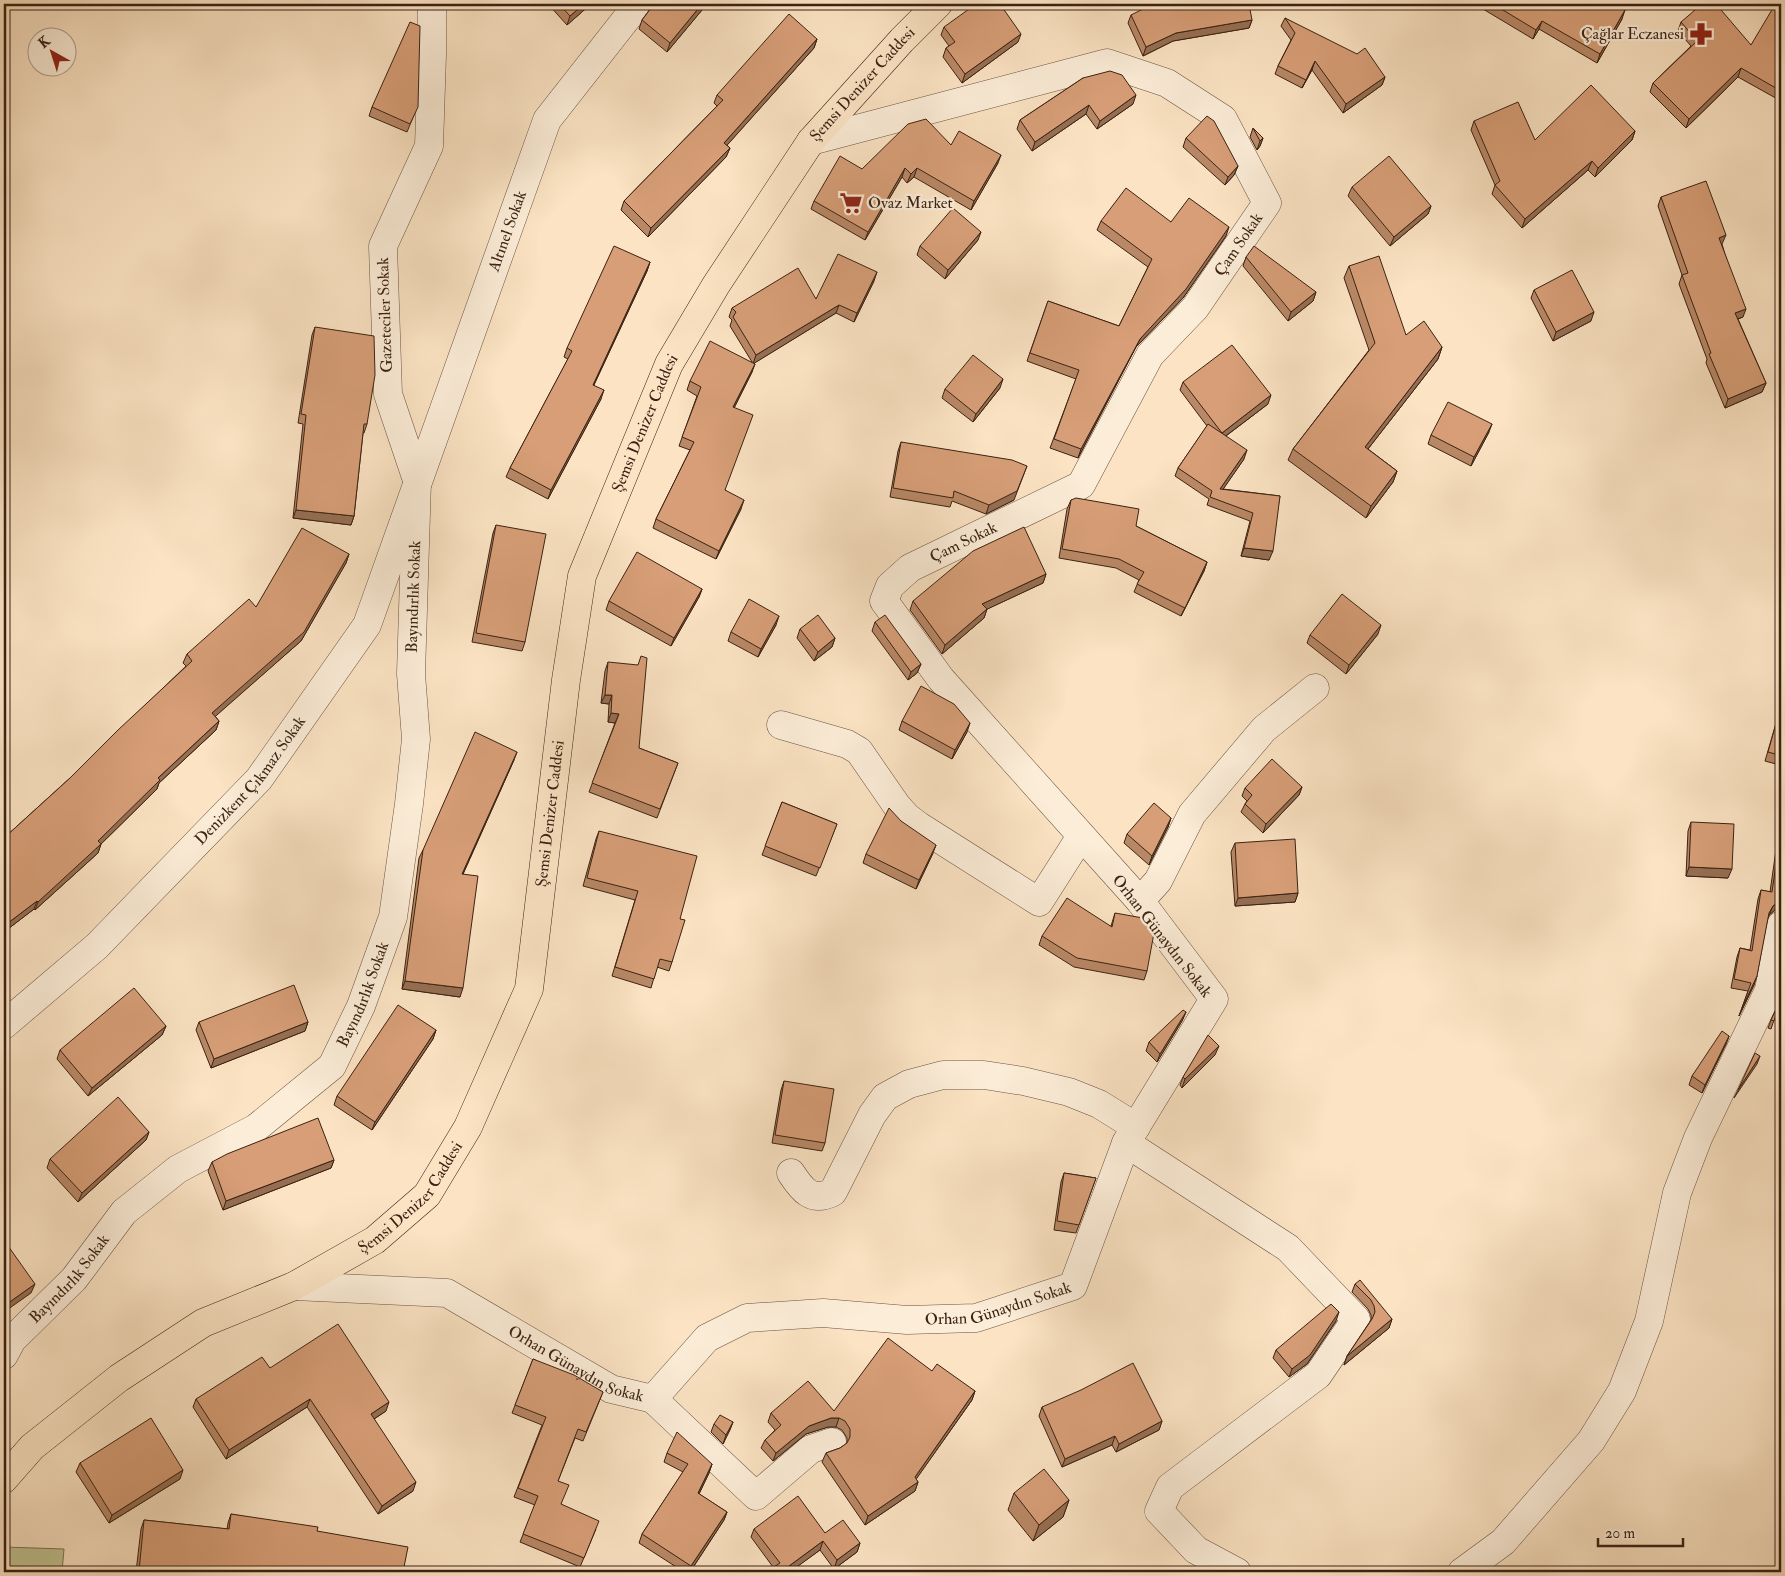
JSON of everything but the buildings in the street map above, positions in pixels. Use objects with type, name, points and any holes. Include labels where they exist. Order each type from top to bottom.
[{"type":"main road","name":"Şemsi Denizer Caddesi","points":[[4,1478],[32,1447],[119,1378],[203,1323],[294,1286],[375,1240],[427,1195],[468,1127],[529,989],[566,680],[582,576],[669,364],[716,285],[811,141],[902,40],[938,4]]},
{"type":"street","name":"Gazeteciler Sokak","points":[[417,480],[388,394],[383,246],[428,146],[432,4]]},
{"type":"street","name":"Altınel Sokak","points":[[417,480],[547,120],[638,4]]},
{"type":"street","name":"Çam Sokak","points":[[811,141],[1106,63],[1167,82],[1223,119],[1267,203],[1195,308],[1150,355],[1082,485],[910,568],[890,586],[884,601]]},
{"type":"street","name":"Denizkent Çıkmaz Sokak","points":[[4,1025],[98,946],[259,778],[367,624],[417,480]]},
{"type":"street","name":"Bayındırlık Sokak","points":[[4,1354],[12,1340],[74,1279],[124,1212],[178,1169],[256,1128],[332,1066],[361,1006],[393,917],[416,740],[411,674],[417,480]]},
{"type":"street","name":"Orhan Günaydın Sokak","points":[[294,1286],[447,1293],[611,1390],[653,1399],[707,1338],[747,1318],[823,1313],[907,1320],[976,1318],[1072,1286],[1131,1135],[1214,999],[1140,901],[941,679],[884,601]]},
{"type":"street","points":[[1140,901],[1158,881],[1192,814],[1264,729],[1315,688]]},
{"type":"street","points":[[781,725],[847,744],[859,751],[887,793],[907,817],[1039,902],[1081,836]]},
{"type":"street","points":[[1462,1572],[1503,1542],[1591,1440],[1622,1391],[1649,1321],[1677,1193],[1698,1138],[1769,990],[1781,925]]},
{"type":"street","points":[[791,1173],[810,1195],[825,1196],[834,1192],[872,1115],[885,1097],[909,1084],[943,1075],[984,1075],[1023,1081],[1069,1092],[1099,1104],[1131,1135],[1288,1248],[1356,1319],[1318,1375],[1170,1487],[1159,1511],[1196,1550],[1238,1572]]},
{"type":"street","points":[[653,1399],[756,1496],[811,1449],[832,1442]]},
{"type":"green space","points":[[4,1547],[64,1549],[62,1572],[4,1572]]},
{"type":"place","name":"Çağlar Eczanesi","points":[[1701,34]]},
{"type":"place","name":"Ovaz Market","points":[[851,203]]}]
